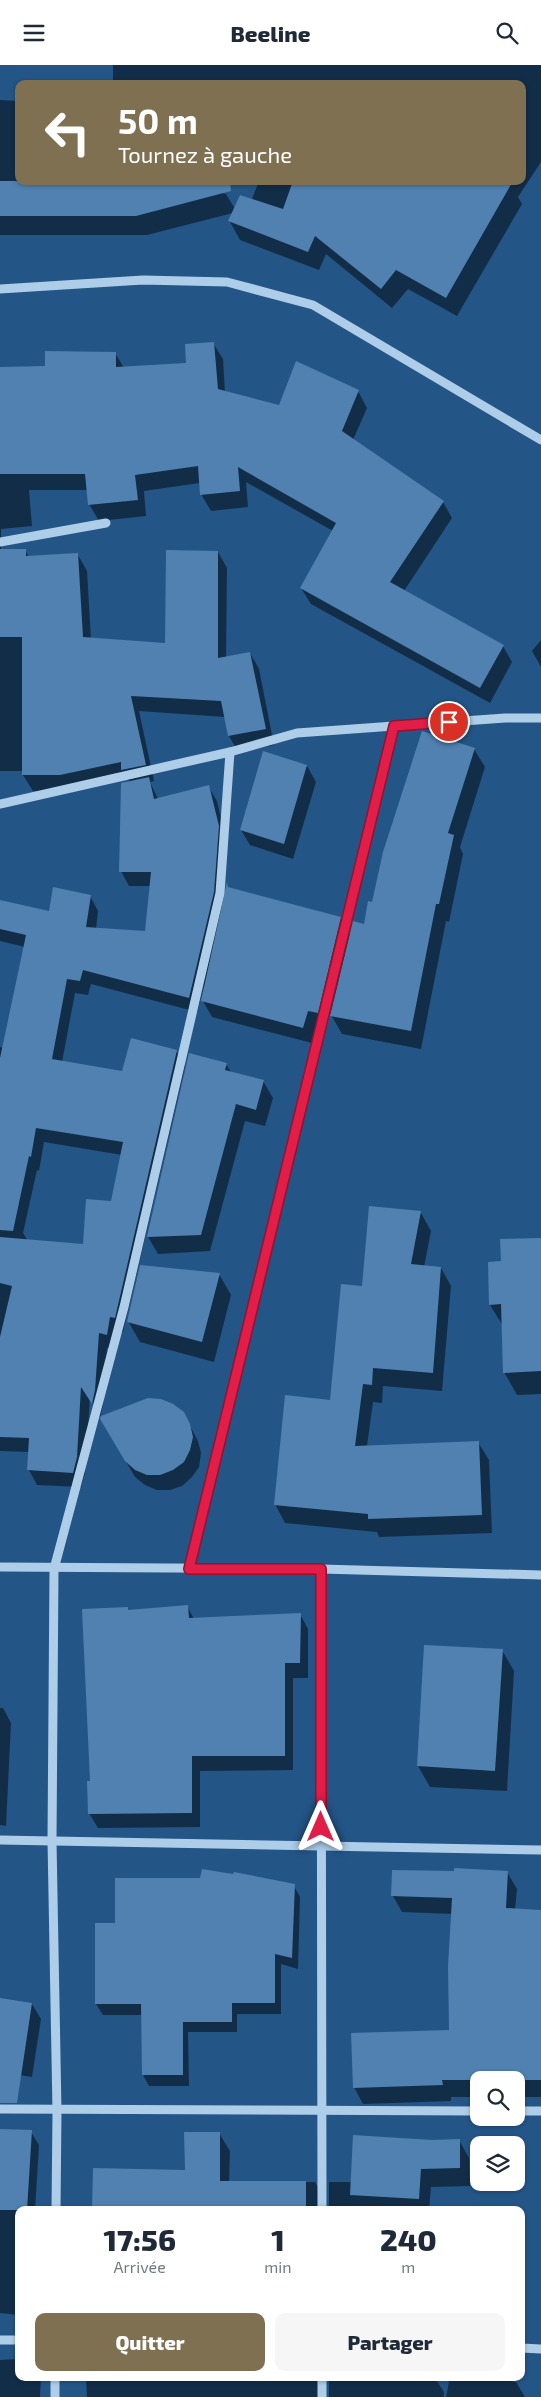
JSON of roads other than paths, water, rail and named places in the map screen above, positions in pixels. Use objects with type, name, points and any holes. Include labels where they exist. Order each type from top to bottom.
[{"type":"street","points":[[0,289],[143,280],[228,282],[313,305],[541,440]]},
{"type":"street","points":[[0,542],[106,523]]},
{"type":"street","points":[[0,804],[230,752],[297,733],[505,718],[541,718]]},
{"type":"street","points":[[189,1569],[394,726]]},
{"type":"street","points":[[56,2206],[57,2111],[52,1841],[54,1569],[124,1307],[220,893],[230,752]]},
{"type":"street","points":[[0,1567],[54,1569],[321,1569],[541,1575]]},
{"type":"street","points":[[321,1569],[322,2206]]},
{"type":"street","points":[[0,1840],[541,1850]]},
{"type":"street","points":[[0,2109],[57,2111],[323,2109],[470,2111]]},
{"type":"street","points":[[525,2111],[541,2111]]},
{"type":"street","points":[[0,2340],[15,2340]]},
{"type":"street","points":[[525,2348],[541,2349]]},
{"type":"street","points":[[55,2381],[55,2397]]},
{"type":"street","points":[[322,2381],[322,2397]]}]
